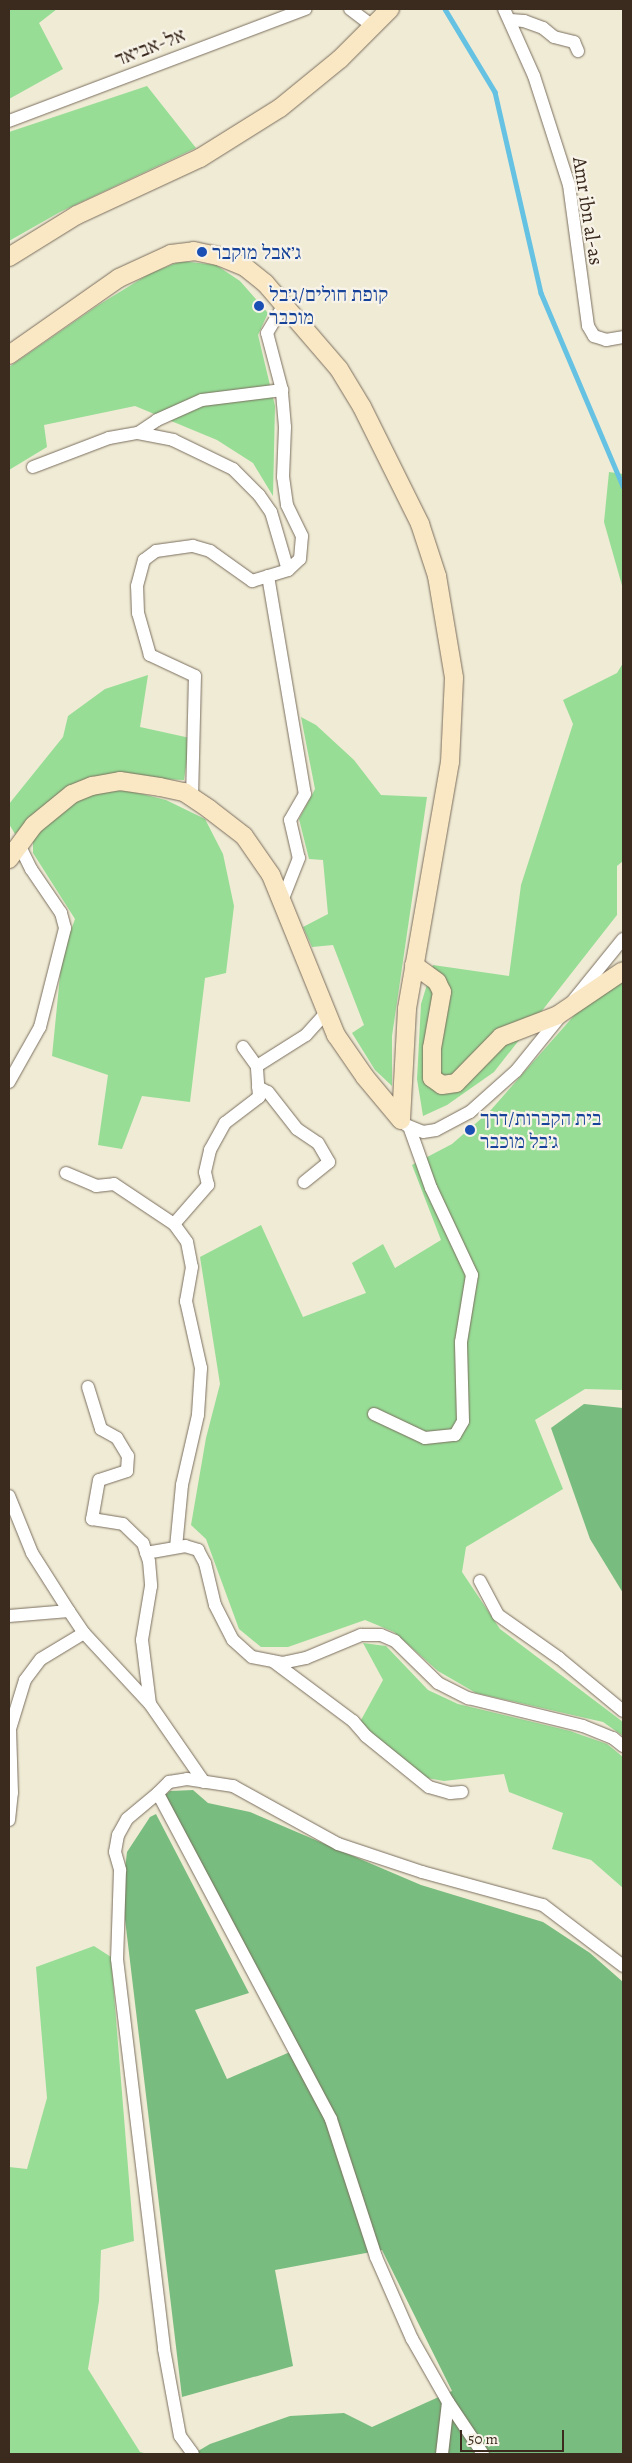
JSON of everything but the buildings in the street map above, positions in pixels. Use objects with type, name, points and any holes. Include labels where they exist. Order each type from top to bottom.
[{"type":"street","name":"אל-אביאד","points":[[9,121],[306,9]]},
{"type":"street","points":[[350,9],[380,14]]},
{"type":"street","points":[[9,257],[77,215],[200,158],[280,108],[340,59],[380,14]]},
{"type":"street","points":[[508,14],[543,28],[554,37],[574,42],[578,51]]},
{"type":"street","name":"Amr ibn al-as","points":[[508,14],[552,126],[569,185],[588,326],[594,336],[606,340],[623,336]]},
{"type":"street","points":[[9,355],[119,278],[171,254],[194,251],[218,256],[245,267],[265,283],[339,369],[362,407],[420,524],[437,576],[448,629],[454,678],[450,762],[414,965],[403,1051],[406,1124],[431,1188],[472,1276],[461,1342],[463,1421],[455,1435],[425,1438],[374,1414]]},
{"type":"street","points":[[192,798],[195,676],[150,656],[138,613],[137,586],[144,560],[156,550],[193,546],[210,551],[252,581],[288,570],[300,559],[302,536],[286,496],[282,390],[267,334],[284,305]]},
{"type":"street","points":[[33,467],[109,438],[138,432],[157,420],[202,400],[282,390]]},
{"type":"street","points":[[138,432],[173,440],[233,469],[259,495],[271,512],[288,570]]},
{"type":"street","points":[[268,576],[305,794],[290,820],[299,858],[282,902]]},
{"type":"street","points":[[9,1082],[40,1027],[65,928],[61,913],[31,869],[12,854],[34,824],[72,794],[92,786],[120,781],[160,787],[192,798],[244,836],[271,875],[336,1035],[365,1077],[406,1124],[436,1130],[470,1112],[516,1070],[558,1015],[623,938]]},
{"type":"street","points":[[414,965],[437,982],[442,992],[432,1048],[432,1078],[442,1085],[456,1083],[501,1038],[558,1015],[623,971]]},
{"type":"street","points":[[257,1066],[306,1035],[327,1012]]},
{"type":"street","points":[[174,1224],[208,1185],[205,1172],[210,1150],[225,1123],[259,1097],[257,1066],[243,1047]]},
{"type":"street","points":[[258,1087],[268,1092],[297,1128],[318,1143],[329,1162],[304,1182]]},
{"type":"street","points":[[66,1173],[96,1186],[114,1184],[174,1224],[187,1242],[192,1267],[186,1301],[201,1368],[198,1415],[182,1485],[176,1546]]},
{"type":"street","points":[[88,1387],[101,1429],[117,1438],[128,1456],[127,1471],[99,1480],[92,1519],[123,1524],[143,1543],[151,1586],[142,1640],[150,1704]]},
{"type":"street","points":[[9,1496],[32,1553],[69,1611],[84,1633],[150,1704],[204,1782]]},
{"type":"street","points":[[146,1553],[176,1546],[198,1550],[205,1564],[215,1605],[233,1640],[252,1657],[274,1662],[306,1658],[361,1635],[381,1635],[395,1641],[438,1682],[468,1698],[583,1726],[614,1738],[623,1746]]},
{"type":"street","points":[[480,1581],[498,1615],[559,1658],[623,1712]]},
{"type":"street","points":[[9,1616],[69,1611]]},
{"type":"street","points":[[9,1820],[12,1793],[10,1729],[25,1680],[41,1660],[84,1633]]},
{"type":"street","points":[[274,1662],[353,1721],[366,1736],[429,1787],[450,1794],[462,1792]]},
{"type":"street","points":[[193,2454],[180,2436],[164,2349],[117,1959],[120,1870],[115,1852],[118,1835],[127,1819],[169,1782],[187,1778],[233,1786],[338,1844],[377,1859],[543,1905],[623,1966]]},
{"type":"street","points":[[158,1793],[331,2119],[376,2257],[412,2339],[448,2402],[483,2454]]},
{"type":"street","points":[[442,2454],[448,2402]]},
{"type":"green space","points":[[9,9],[57,9],[39,23],[63,69],[9,99]]},
{"type":"green space","points":[[147,86],[196,148],[60,212],[9,241],[9,132]]},
{"type":"green space","points":[[181,261],[216,265],[240,281],[268,313],[258,335],[275,406],[273,496],[253,463],[217,440],[135,406],[44,425],[47,447],[9,470],[9,367],[97,306],[149,274]]},
{"type":"green space","points":[[609,472],[623,474],[623,589],[604,522]]},
{"type":"green space","points":[[623,663],[623,861],[617,866],[617,915],[494,1072],[447,1105],[423,1116],[417,1079],[421,1004],[433,965],[509,976],[521,885],[573,724],[563,700],[617,673]]},
{"type":"green space","points":[[148,675],[140,727],[190,738],[184,780],[95,776],[55,796],[15,834],[9,824],[9,804],[63,737],[68,716],[105,689]]},
{"type":"green space","points":[[301,717],[316,725],[354,760],[381,795],[427,797],[392,1036],[392,1086],[375,1070],[352,1033],[364,1025],[333,945],[312,947],[303,927],[328,914],[323,860],[309,859],[299,819],[315,789]]},
{"type":"green space","points":[[126,790],[166,800],[205,819],[223,854],[234,906],[226,973],[205,978],[190,1102],[142,1096],[122,1149],[98,1145],[108,1075],[52,1056],[62,956],[75,919],[33,853],[33,835],[89,792]]},
{"type":"green space","points":[[623,960],[623,1390],[585,1389],[535,1420],[563,1489],[466,1547],[462,1572],[500,1629],[623,1722],[623,1736],[603,1722],[476,1693],[438,1671],[394,1632],[365,1620],[288,1647],[261,1647],[239,1629],[206,1539],[191,1525],[206,1438],[220,1384],[200,1257],[261,1225],[303,1317],[366,1293],[352,1263],[383,1244],[395,1268],[441,1240],[412,1165],[452,1144],[490,1111]]},
{"type":"green space","points":[[584,1404],[623,1408],[623,1593],[590,1539],[551,1428]]},
{"type":"green space","points":[[363,1643],[386,1646],[428,1690],[458,1704],[570,1731],[607,1744],[623,1757],[623,1888],[591,1860],[552,1849],[563,1813],[509,1792],[504,1774],[444,1781],[410,1775],[355,1731],[383,1680]]},
{"type":"green space","points":[[193,1790],[208,1803],[250,1812],[421,1885],[543,1922],[590,1953],[623,1982],[623,2454],[193,2454],[210,2444],[290,2416],[344,2413],[372,2427],[452,2391],[382,2250],[275,2270],[293,2366],[182,2397],[122,1894],[127,1852],[150,1817],[156,1814],[249,1993],[195,2010],[227,2079],[297,2049],[160,1800],[170,1791]]},
{"type":"green space","points":[[94,1946],[111,1957],[134,2241],[101,2250],[99,2301],[88,2369],[140,2452],[148,2454],[9,2454],[9,2167],[27,2169],[47,2098],[36,1967]]},
{"type":"waterway","points":[[445,9],[495,92],[541,293],[623,486]]},
{"type":"place","name":"ג׳אבל מוקבר","points":[[202,252]]},
{"type":"place","name":"קופת חולים/ג׳בל מוכבר","points":[[259,306]]},
{"type":"place","name":"בית הקברות/דרך ג׳בל מוכבר","points":[[470,1130]]}]
